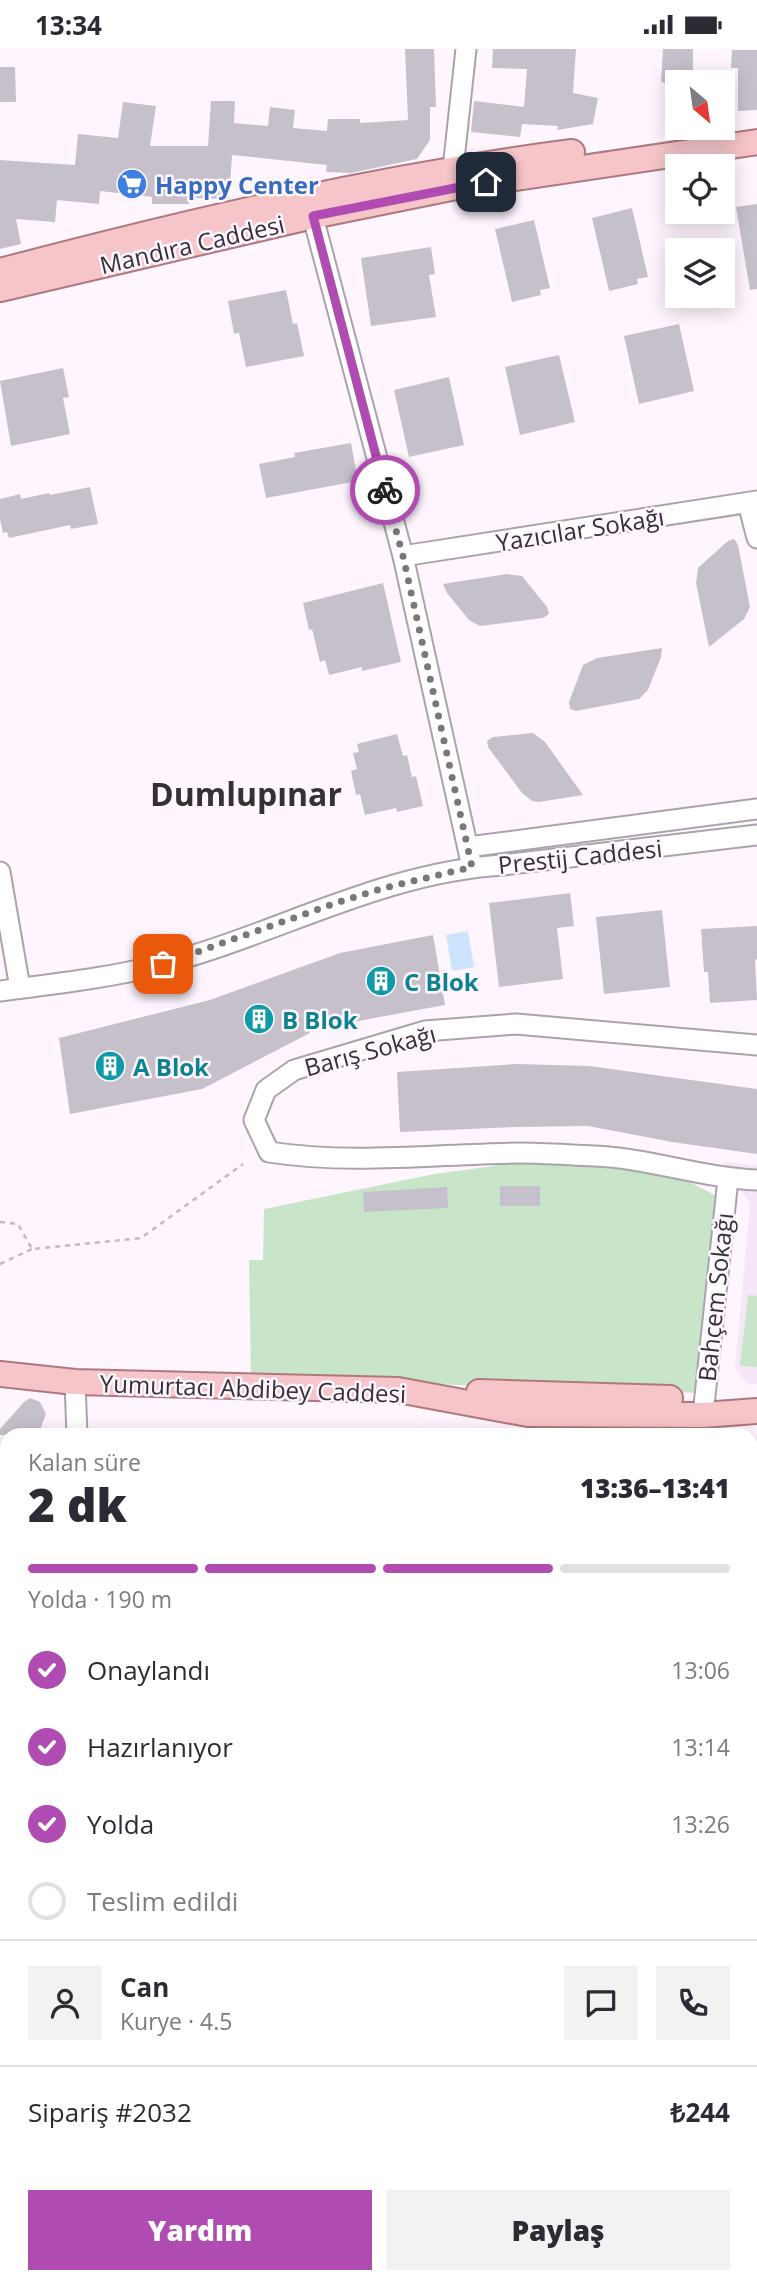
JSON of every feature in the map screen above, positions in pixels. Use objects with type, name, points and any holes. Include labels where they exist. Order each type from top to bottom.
[{"type":"main road","name":"Mandıra Caddesi","points":[[0,289],[453,169],[757,129]]},
{"type":"main road","name":"Mandıra Caddesi","points":[[0,271],[173,226],[757,142]]},
{"type":"main road","name":"Yumurtacı Abdibey Caddesi","points":[[0,1374],[75,1382],[398,1390],[528,1414],[703,1407],[757,1411]]},
{"type":"main road","points":[[703,1407],[757,1396]]},
{"type":"street","points":[[453,169],[466,49]]},
{"type":"street","points":[[310,206],[403,556],[472,867]]},
{"type":"street","points":[[753,502],[757,538]]},
{"type":"street","name":"Yazıcılar Sokağı","points":[[403,556],[753,502]]},
{"type":"street","name":"Prestij Caddesi","points":[[468,847],[757,809]]},
{"type":"street","name":"Prestij Caddesi","points":[[0,991],[100,977],[163,964],[348,899],[472,867],[757,835]]},
{"type":"street","points":[[0,872],[20,988]]},
{"type":"street","name":"Barış Sokağı","points":[[728,1179],[623,1157],[521,1153],[385,1158],[304,1157],[269,1152],[254,1120],[266,1090],[294,1070],[425,1031],[516,1024],[757,1045]]},
{"type":"street","points":[[728,1179],[757,1180]]},
{"type":"street","name":"Bahçem Sokağı","points":[[703,1407],[728,1179]]},
{"type":"street","points":[[75,1382],[77,1428]]},
{"type":"path","points":[[0,1264],[32,1249],[141,1237],[243,1164]]},
{"type":"path","points":[[0,1222],[18,1224],[32,1249]]},
{"type":"shaded area","points":[[723,1162],[757,1165],[757,1384],[749,1385],[735,1369],[750,1204]]},
{"type":"green space","points":[[575,1155],[669,1171],[726,1201],[700,1393],[251,1378],[249,1260],[263,1260],[264,1209],[434,1174]]},
{"type":"green space","points":[[748,1295],[757,1296],[757,1367],[740,1366]]},
{"type":"water","points":[[468,931],[474,967],[452,971],[446,935]]},
{"type":"building","points":[[405,49],[434,49],[436,107],[430,107],[430,140],[417,159],[351,173],[326,172],[327,165],[232,155],[229,199],[189,198],[189,204],[152,204],[152,197],[100,191],[99,204],[57,200],[55,222],[16,219],[21,244],[0,249],[0,160],[75,165],[78,134],[118,138],[123,102],[156,106],[150,146],[208,146],[211,101],[235,101],[234,123],[268,126],[270,107],[295,110],[293,128],[327,131],[328,119],[360,119],[360,123],[408,120]]},
{"type":"building","points":[[493,49],[576,49],[573,93],[598,98],[593,124],[557,130],[558,126],[522,124],[520,137],[471,132],[474,101],[524,107],[527,69],[492,68]]},
{"type":"building","points":[[663,49],[693,49],[693,70],[665,70],[665,83],[661,82]]},
{"type":"building","points":[[732,50],[757,50],[757,110],[738,111],[738,68],[731,68]]},
{"type":"building","points":[[0,67],[15,67],[16,102],[0,102]]},
{"type":"building","points":[[757,204],[757,289],[750,290],[736,207]]},
{"type":"building","points":[[632,208],[648,277],[637,279],[638,284],[609,291],[592,218]]},
{"type":"building","points":[[534,220],[550,288],[540,290],[541,295],[512,302],[495,229]]},
{"type":"building","points":[[431,247],[435,274],[429,275],[436,317],[371,326],[361,258]]},
{"type":"building","points":[[286,290],[293,324],[297,323],[304,356],[246,367],[239,333],[234,334],[228,301]]},
{"type":"building","points":[[679,324],[694,391],[639,404],[624,336]]},
{"type":"building","points":[[559,355],[575,422],[520,435],[505,367]]},
{"type":"building","points":[[63,368],[69,397],[63,398],[70,434],[11,446],[0,381]]},
{"type":"building","points":[[449,377],[464,445],[409,457],[394,390]]},
{"type":"building","points":[[351,443],[358,481],[266,498],[259,464],[295,457],[294,453]]},
{"type":"building","points":[[90,487],[98,524],[71,529],[70,525],[9,538],[7,532],[3,533],[0,499],[20,494],[21,499]]},
{"type":"building","points":[[734,539],[738,545],[750,607],[744,619],[709,647],[696,583],[698,568],[728,541]]},
{"type":"building","points":[[507,574],[522,576],[547,607],[549,614],[543,618],[480,626],[469,620],[443,584]]},
{"type":"building","points":[[383,583],[401,662],[329,675],[325,660],[320,662],[303,603]]},
{"type":"building","points":[[662,648],[648,690],[639,699],[576,711],[570,709],[569,702],[583,665],[597,658]]},
{"type":"building","points":[[533,733],[545,742],[583,795],[532,801],[522,793],[488,747],[487,741],[493,737]]},
{"type":"building","points":[[397,734],[403,756],[407,755],[412,777],[416,776],[423,806],[397,812],[396,808],[365,815],[360,794],[356,795],[351,771],[357,769],[353,753],[359,752],[357,744]]},
{"type":"building","points":[[570,893],[574,926],[557,928],[563,979],[499,987],[489,903]]},
{"type":"building","points":[[662,910],[670,987],[604,994],[596,917]]},
{"type":"building","points":[[757,926],[757,1000],[710,1003],[708,972],[704,972],[701,929]]},
{"type":"building","points":[[433,935],[445,1005],[309,1030],[310,1033],[202,1089],[70,1114],[59,1038],[210,1000],[340,953]]},
{"type":"building","points":[[517,1064],[589,1066],[757,1089],[757,1154],[588,1126],[400,1132],[397,1072]]},
{"type":"building","points":[[500,1186],[540,1186],[540,1206],[500,1206]]},
{"type":"building","points":[[447,1187],[448,1208],[364,1212],[363,1192]]},
{"type":"building","points":[[30,1398],[40,1402],[46,1414],[41,1428],[1,1428]]},
{"type":"way so far","points":[[163,964],[336,903],[384,888],[472,867],[403,556],[385,490]]},
{"type":"place","name":"Happy Center","points":[[132,184]]},
{"type":"place","name":"C Blok","points":[[381,981]]},
{"type":"place","name":"B Blok","points":[[259,1019]]},
{"type":"place","name":"A Blok","points":[[110,1066]]},
{"type":"district","name":"Dumlupınar","points":[[246,793]]},
{"type":"route","points":[[385,490],[313,216],[486,182]]}]
